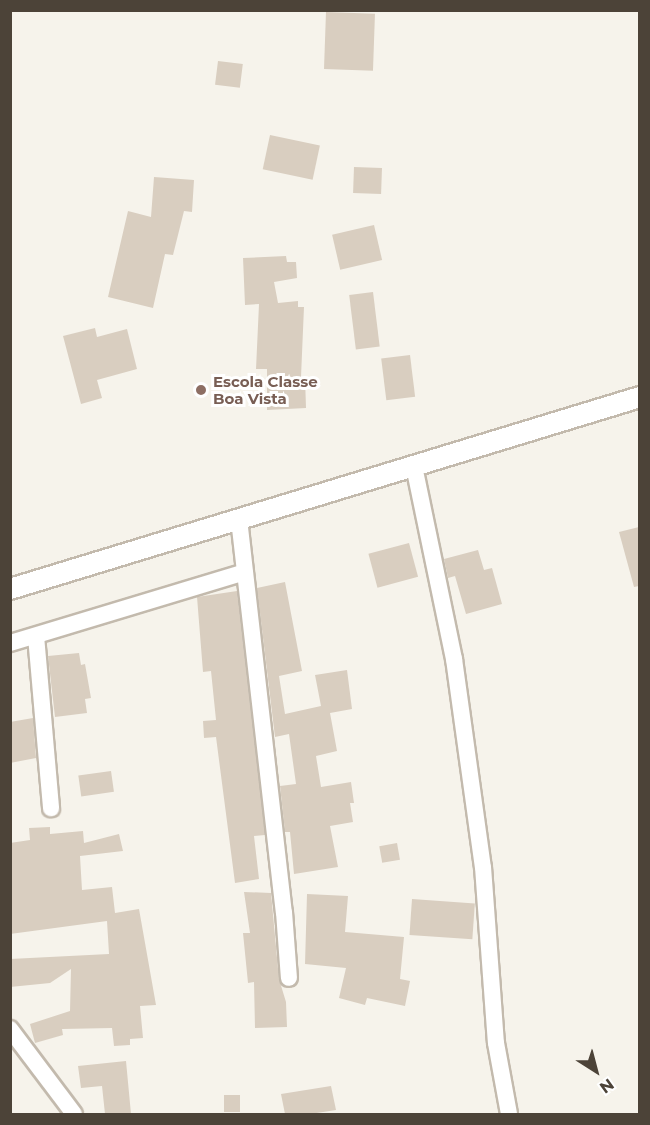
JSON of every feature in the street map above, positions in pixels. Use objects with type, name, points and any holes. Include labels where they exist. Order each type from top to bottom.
[{"type":"street","points":[[10,589],[639,397]]},
{"type":"street","points":[[414,466],[454,659],[483,867],[496,1043],[509,1114]]},
{"type":"street","points":[[239,519],[284,912],[289,978]]},
{"type":"street","points":[[10,643],[245,572]]},
{"type":"street","points":[[36,636],[51,808]]},
{"type":"street","points":[[10,1029],[74,1114]]},
{"type":"building","points":[[326,12],[375,14],[373,71],[324,69]]},
{"type":"building","points":[[218,61],[243,64],[240,88],[215,85]]},
{"type":"building","points":[[270,135],[320,146],[313,180],[263,169]]},
{"type":"building","points":[[354,167],[382,168],[381,194],[353,193]]},
{"type":"building","points":[[154,177],[194,180],[192,212],[184,211],[173,255],[165,254],[153,308],[108,297],[128,211],[151,217]]},
{"type":"building","points":[[374,225],[382,260],[340,270],[332,235]]},
{"type":"building","points":[[286,256],[287,262],[296,262],[297,278],[274,282],[278,303],[298,301],[298,307],[304,307],[301,377],[305,377],[306,408],[267,410],[267,369],[256,369],[259,304],[245,305],[243,258]]},
{"type":"building","points":[[373,292],[380,347],[356,350],[349,295]]},
{"type":"building","points":[[95,328],[97,337],[127,329],[137,369],[97,380],[102,398],[81,404],[63,336]]},
{"type":"building","points":[[410,355],[415,397],[386,400],[381,359]]},
{"type":"building","points":[[639,527],[639,586],[634,587],[619,532]]},
{"type":"building","points":[[409,543],[418,577],[377,588],[368,554]]},
{"type":"building","points":[[478,550],[484,570],[492,568],[502,604],[466,614],[455,576],[448,578],[444,559]]},
{"type":"building","points":[[285,582],[302,671],[279,676],[285,714],[321,706],[315,675],[347,670],[352,709],[330,713],[337,751],[316,756],[321,787],[351,782],[354,803],[350,803],[353,822],[330,826],[338,867],[294,874],[290,832],[285,832],[280,786],[296,784],[289,734],[275,737],[257,588]]},
{"type":"building","points":[[237,591],[265,835],[254,836],[259,879],[235,883],[216,737],[204,738],[203,721],[216,720],[211,671],[203,672],[197,597]]},
{"type":"building","points":[[79,653],[81,665],[85,664],[91,698],[85,699],[87,713],[55,717],[48,656]]},
{"type":"building","points":[[33,718],[36,758],[10,763],[10,722]]},
{"type":"building","points":[[111,771],[114,792],[81,796],[78,776]]},
{"type":"building","points":[[50,827],[50,834],[83,831],[84,843],[119,834],[123,851],[80,856],[82,890],[112,887],[115,913],[139,909],[156,1005],[140,1006],[143,1038],[130,1039],[130,1045],[114,1046],[112,1028],[62,1029],[63,1035],[35,1043],[30,1024],[70,1011],[71,969],[50,983],[10,987],[10,959],[109,954],[107,921],[10,934],[10,843],[30,840],[29,828]]},
{"type":"building","points":[[397,843],[400,860],[382,863],[379,846]]},
{"type":"building","points":[[244,892],[271,893],[279,979],[286,1002],[287,1027],[255,1028],[254,982],[248,983],[243,933],[250,933]]},
{"type":"building","points":[[307,894],[348,896],[345,932],[404,937],[400,979],[410,981],[405,1006],[367,998],[365,1005],[339,998],[346,968],[305,964]]},
{"type":"building","points":[[412,899],[475,903],[472,939],[409,935]]},
{"type":"building","points":[[126,1061],[131,1114],[105,1114],[102,1086],[81,1088],[78,1066]]},
{"type":"building","points":[[331,1086],[336,1110],[310,1114],[285,1114],[281,1094]]},
{"type":"building","points":[[224,1095],[240,1095],[240,1112],[224,1112]]},
{"type":"place","name":"Escola Classe Boa Vista","points":[[201,390]]}]
